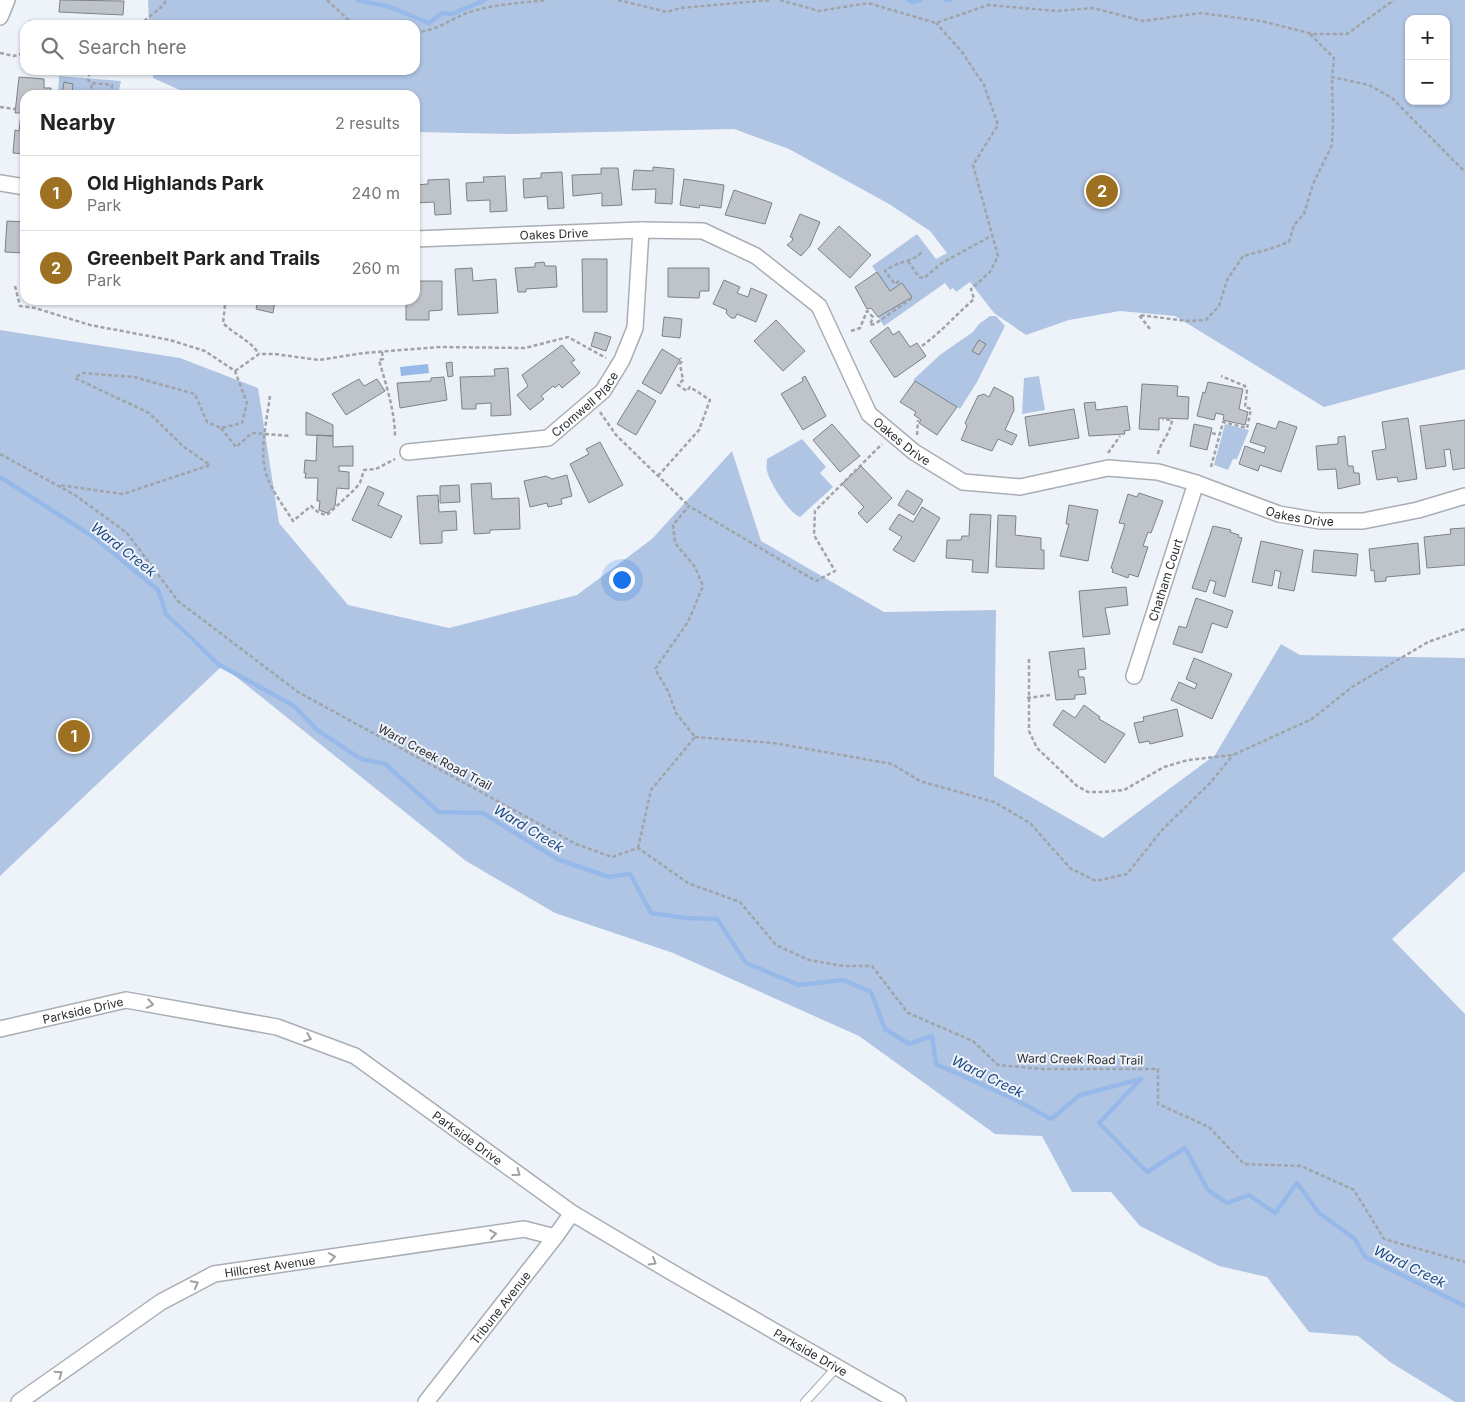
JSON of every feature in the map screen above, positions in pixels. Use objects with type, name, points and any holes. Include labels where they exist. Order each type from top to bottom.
[{"type":"street","points":[[0,17],[7,0]]},
{"type":"street","points":[[0,183],[20,186]]},
{"type":"street","name":"Oakes Drive","points":[[420,239],[641,230],[703,231],[756,256],[819,306],[869,414],[914,452],[962,482],[1020,486],[1108,468],[1158,472],[1196,483],[1279,514],[1320,521],[1363,521],[1418,510],[1465,496]]},
{"type":"street","name":"Cromwell Place","points":[[408,452],[548,438],[603,391],[619,365],[635,328],[641,230]]},
{"type":"street","name":"Chatham Court","points":[[1134,676],[1196,483]]},
{"type":"street","name":"Parkside Drive","points":[[0,1029],[126,1000],[278,1026],[355,1056],[572,1213],[740,1313],[838,1366],[898,1402]]},
{"type":"street","name":"Tribune Avenue","points":[[426,1402],[572,1213]]},
{"type":"street","name":"Hillcrest Avenue","points":[[20,1402],[161,1302],[214,1274],[524,1229],[555,1237]]},
{"type":"lane","points":[[805,1402],[838,1366]]},
{"type":"path","points":[[145,20],[164,5],[166,0]]},
{"type":"path","points":[[327,0],[349,20]]},
{"type":"path","points":[[420,32],[428,32],[461,15],[476,10],[546,0]]},
{"type":"path","points":[[618,0],[667,12],[680,8],[772,0]]},
{"type":"path","points":[[780,0],[819,10],[868,3],[936,23],[962,52],[984,85],[998,125],[973,165],[998,256],[990,272],[971,289],[974,299],[954,316],[945,329],[922,346]]},
{"type":"path","points":[[936,23],[988,5],[1057,11],[1093,8],[1143,21],[1201,13],[1262,21],[1310,33],[1347,34],[1394,0]]},
{"type":"path","points":[[1150,329],[1139,315],[1187,321],[1206,320],[1219,306],[1227,280],[1243,256],[1288,242],[1294,225],[1304,214],[1313,184],[1332,145],[1334,123],[1332,77],[1334,58],[1310,33]]},
{"type":"path","points":[[0,53],[14,56],[20,54]]},
{"type":"path","points":[[89,75],[88,80],[92,83],[112,85],[112,90]]},
{"type":"path","points":[[1332,77],[1368,85],[1392,98],[1465,172]]},
{"type":"path","points":[[91,90],[92,83]]},
{"type":"path","points":[[0,107],[14,109]]},
{"type":"path","points":[[908,261],[919,277],[924,278],[942,264],[991,236]]},
{"type":"path","points":[[899,282],[896,284],[885,270],[908,261],[922,250]]},
{"type":"path","points":[[15,286],[20,306],[35,308],[90,326],[126,334],[170,340],[205,351],[235,371],[247,403],[242,423],[221,428]]},
{"type":"path","points":[[851,331],[860,328],[867,311],[873,317],[870,325],[875,324],[912,298]]},
{"type":"path","points":[[225,305],[224,323],[253,345],[259,354]]},
{"type":"path","points":[[235,371],[259,354],[275,354],[319,360],[440,347],[525,348],[568,337],[619,365]]},
{"type":"path","points":[[382,352],[383,359],[379,360],[390,401],[395,437]]},
{"type":"path","points":[[658,476],[699,430],[710,400],[690,387],[687,391],[678,385],[683,380],[680,364],[682,360],[680,358]]},
{"type":"path","points":[[57,485],[123,494],[210,466],[184,447],[149,413],[76,378],[82,373],[134,377],[195,394],[207,422],[221,428],[236,447],[252,433],[291,436]]},
{"type":"path","points":[[1211,467],[1222,422],[1247,428],[1251,409],[1245,407],[1247,391],[1245,386],[1221,376]]},
{"type":"path","points":[[270,396],[266,433],[266,470],[276,495],[293,521],[311,506],[319,513],[327,515],[360,483],[364,470],[376,469],[408,452]]},
{"type":"path","points":[[591,401],[616,435],[688,506],[816,581],[835,571],[814,535],[815,510],[892,434]]},
{"type":"path","points":[[917,437],[918,420]]},
{"type":"path","points":[[1158,454],[1159,449],[1169,435],[1172,420],[1162,420]]},
{"type":"path","points":[[1212,433],[1219,435]]},
{"type":"path","points":[[1108,453],[1120,436]]},
{"type":"path","name":"Ward Creek Road Trail","points":[[0,454],[75,495],[127,533],[178,601],[298,692],[576,844],[612,856],[638,848],[688,883],[740,902],[776,945],[809,960],[843,966],[872,966],[908,1013],[973,1041],[998,1065],[1043,1069],[1158,1069],[1158,1104],[1209,1127],[1244,1164],[1301,1166],[1354,1190],[1384,1238],[1465,1262]]},
{"type":"path","points":[[688,506],[673,525],[675,543],[695,567],[703,586],[688,622],[655,668],[668,691],[676,713],[695,737],[774,743],[892,764],[920,781],[994,802],[1030,823],[1070,868],[1096,881],[1127,874],[1162,830],[1210,783],[1233,756]]},
{"type":"path","points":[[1028,659],[1027,698],[1029,731],[1036,748],[1051,764],[1088,792],[1124,790],[1164,767],[1188,760],[1233,756],[1312,719],[1352,687],[1428,642],[1465,629]]},
{"type":"path","points":[[1027,698],[1050,695]]},
{"type":"path","points":[[638,848],[651,790],[695,737]]},
{"type":"shaded area","points":[[148,0],[1465,0],[1465,369],[1324,407],[1175,316],[1120,311],[1069,320],[1026,335],[994,313],[970,282],[956,292],[953,288],[950,290],[945,283],[884,326],[878,317],[911,296],[902,283],[890,291],[872,266],[917,234],[936,259],[947,253],[930,231],[889,204],[789,149],[734,129],[510,134],[420,132],[420,90],[180,90],[153,78],[153,75],[420,75],[420,20],[149,20]]},
{"type":"shaded area","points":[[59,76],[121,81],[119,90],[58,90]]},
{"type":"shaded area","points":[[990,316],[996,316],[1005,326],[977,382],[960,409],[913,380],[941,354],[973,332],[979,324]]},
{"type":"shaded area","points":[[0,330],[180,358],[258,388],[279,523],[348,605],[449,628],[577,595],[652,539],[732,451],[761,541],[884,612],[996,610],[994,776],[1103,838],[1215,755],[1281,644],[1300,655],[1465,658],[1465,871],[1392,939],[1465,1014],[1465,1402],[1455,1402],[1390,1362],[1358,1336],[1309,1332],[1267,1277],[1219,1266],[1140,1226],[1111,1192],[1072,1192],[1042,1136],[995,1134],[859,1036],[673,953],[555,913],[466,861],[179,631],[221,667],[0,876]]},
{"type":"shaded area","points":[[428,364],[429,373],[401,376],[400,367]]},
{"type":"shaded area","points":[[1039,376],[1045,410],[1022,414],[1024,378]]},
{"type":"shaded area","points":[[1225,424],[1249,430],[1237,459],[1233,459],[1228,470],[1214,465]]},
{"type":"shaded area","points":[[802,439],[826,467],[820,473],[833,487],[800,517],[791,510],[776,490],[767,471],[767,459]]},
{"type":"building","points":[[60,0],[124,1],[123,15],[59,12]]},
{"type":"building","points":[[19,77],[44,79],[44,88],[51,88],[51,90],[20,90],[20,113],[15,113]]},
{"type":"building","points":[[64,82],[73,84],[72,90],[63,90]]},
{"type":"building","points":[[20,122],[20,154],[13,153],[15,130],[19,131]]},
{"type":"building","points":[[653,167],[674,169],[672,204],[655,203],[656,189],[632,190],[634,170],[653,171]]},
{"type":"building","points":[[601,168],[618,168],[622,205],[602,206],[602,193],[573,196],[572,175],[601,174]]},
{"type":"building","points":[[562,172],[564,208],[548,209],[547,196],[524,198],[523,179],[541,178],[541,173]]},
{"type":"building","points":[[505,176],[507,211],[490,212],[490,200],[467,201],[466,183],[484,182],[483,177]]},
{"type":"building","points":[[449,179],[451,214],[435,215],[434,202],[420,203],[420,185],[428,184],[428,180]]},
{"type":"building","points":[[684,179],[724,185],[721,208],[700,205],[699,208],[680,205]]},
{"type":"building","points":[[734,190],[772,203],[765,224],[725,215]]},
{"type":"building","points":[[800,214],[820,222],[810,246],[801,256],[787,245],[792,241],[793,238],[790,237]]},
{"type":"building","points":[[7,221],[20,222],[20,253],[5,252]]},
{"type":"building","points":[[839,226],[871,255],[850,278],[818,249]]},
{"type":"building","points":[[582,259],[607,259],[607,312],[583,312]]},
{"type":"building","points":[[544,262],[545,266],[556,266],[557,287],[526,289],[526,292],[518,292],[515,268],[535,267],[535,263]]},
{"type":"building","points":[[472,268],[473,281],[496,279],[498,313],[458,315],[455,269]]},
{"type":"building","points":[[668,268],[709,268],[709,291],[700,291],[699,298],[668,297]]},
{"type":"building","points":[[877,272],[890,291],[902,283],[912,297],[878,317],[871,308],[867,309],[855,287]]},
{"type":"building","points":[[724,280],[740,287],[737,293],[748,297],[751,288],[767,295],[756,322],[737,314],[735,318],[731,318],[726,313],[727,310],[713,304]]},
{"type":"building","points":[[420,281],[442,281],[442,310],[429,311],[429,320],[406,320],[406,305],[420,305]]},
{"type":"building","points":[[257,305],[274,305],[273,313],[256,309]]},
{"type":"building","points":[[664,317],[682,319],[680,338],[662,336]]},
{"type":"building","points":[[776,320],[805,351],[783,371],[754,341]]},
{"type":"building","points":[[888,327],[893,335],[899,331],[910,347],[917,343],[926,356],[896,377],[894,377],[870,341]]},
{"type":"building","points":[[595,332],[611,337],[606,351],[591,346]]},
{"type":"building","points":[[979,340],[986,344],[979,355],[972,351]]},
{"type":"building","points":[[562,345],[575,360],[571,362],[580,373],[562,388],[559,384],[555,388],[553,386],[541,396],[544,399],[530,410],[517,395],[528,386],[522,375]]},
{"type":"building","points":[[662,349],[680,360],[661,394],[642,383]]},
{"type":"building","points":[[452,362],[453,376],[448,377],[446,363]]},
{"type":"building","points":[[508,368],[511,415],[491,416],[491,403],[476,404],[476,409],[462,409],[460,377],[495,376],[494,369]]},
{"type":"building","points":[[805,376],[826,416],[803,430],[781,394],[803,381],[802,378]]},
{"type":"building","points":[[444,377],[447,400],[400,408],[397,383],[431,381],[431,378]]},
{"type":"building","points":[[359,379],[364,386],[377,379],[385,391],[346,415],[332,394]]},
{"type":"building","points":[[915,381],[957,407],[937,435],[919,423],[921,420],[914,415],[916,412],[900,402]]},
{"type":"building","points":[[1208,382],[1243,389],[1239,409],[1248,412],[1245,425],[1223,420],[1224,415],[1216,413],[1214,420],[1197,416],[1203,392],[1205,393]]},
{"type":"building","points":[[1142,384],[1178,386],[1177,396],[1189,397],[1188,419],[1159,418],[1159,430],[1139,429]]},
{"type":"building","points":[[994,387],[1013,397],[1014,410],[1005,430],[1017,435],[1012,445],[998,439],[992,451],[961,440],[967,426],[965,423],[978,396],[984,394],[989,397]]},
{"type":"building","points":[[638,390],[656,401],[636,435],[617,424]]},
{"type":"building","points":[[1095,402],[1096,410],[1127,406],[1130,430],[1124,431],[1125,434],[1089,436],[1084,403]]},
{"type":"building","points":[[1074,409],[1079,438],[1029,446],[1025,417]]},
{"type":"building","points":[[306,412],[333,425],[333,436],[306,435]]},
{"type":"building","points":[[1408,418],[1417,479],[1398,482],[1397,477],[1377,480],[1372,451],[1386,449],[1382,422]]},
{"type":"building","points":[[1465,420],[1465,468],[1453,470],[1450,449],[1444,450],[1446,466],[1426,469],[1420,426]]},
{"type":"building","points":[[1279,421],[1297,427],[1281,472],[1260,465],[1258,471],[1239,464],[1245,446],[1264,453],[1266,447],[1250,442],[1257,423],[1276,429]]},
{"type":"building","points":[[832,424],[860,456],[840,472],[813,440]]},
{"type":"building","points":[[1194,424],[1212,428],[1207,450],[1190,446]]},
{"type":"building","points":[[317,435],[333,436],[333,447],[353,446],[353,466],[339,466],[339,471],[349,472],[349,489],[337,488],[335,506],[327,513],[319,510],[320,501],[317,501],[318,478],[305,478],[306,473],[304,473],[305,460],[316,461]]},
{"type":"building","points":[[1345,436],[1348,466],[1353,466],[1354,473],[1359,473],[1360,484],[1338,489],[1336,469],[1318,470],[1316,446],[1338,444],[1338,437]]},
{"type":"building","points":[[600,442],[623,485],[589,503],[570,464],[589,454],[586,449]]},
{"type":"building","points":[[861,466],[892,498],[867,523],[858,513],[864,507],[842,484]]},
{"type":"building","points":[[567,475],[572,496],[561,499],[562,504],[548,507],[547,503],[530,507],[524,481],[546,476],[552,479]]},
{"type":"building","points":[[491,483],[492,499],[519,498],[520,529],[490,530],[490,533],[474,534],[471,484]]},
{"type":"building","points":[[459,485],[460,502],[440,503],[440,486]]},
{"type":"building","points":[[368,486],[384,493],[378,505],[402,516],[391,538],[352,520]]},
{"type":"building","points":[[907,490],[923,500],[914,515],[898,505]]},
{"type":"building","points":[[1139,493],[1163,501],[1151,533],[1148,532],[1143,546],[1148,547],[1138,577],[1129,574],[1128,578],[1112,572],[1113,569],[1111,568],[1125,524],[1119,523],[1128,494],[1137,497]]},
{"type":"building","points":[[438,495],[439,512],[456,511],[457,530],[442,531],[442,543],[420,544],[417,496]]},
{"type":"building","points":[[1069,505],[1098,510],[1088,561],[1060,556],[1069,524],[1066,524]]},
{"type":"building","points":[[922,507],[940,518],[914,562],[893,550],[902,537],[889,529],[899,514],[913,522]]},
{"type":"building","points":[[970,514],[991,515],[988,573],[972,572],[973,560],[946,558],[947,540],[961,540],[962,536],[969,536]]},
{"type":"building","points":[[998,515],[1016,516],[1015,535],[1041,538],[1041,550],[1044,550],[1044,569],[996,567]]},
{"type":"building","points":[[1213,526],[1231,530],[1230,532],[1242,538],[1225,597],[1213,593],[1216,582],[1210,580],[1206,592],[1192,588]]},
{"type":"building","points":[[1465,528],[1465,565],[1427,568],[1424,537],[1451,534],[1450,529]]},
{"type":"building","points":[[1261,541],[1303,550],[1294,591],[1278,588],[1281,572],[1275,570],[1272,586],[1252,582]]},
{"type":"building","points":[[1418,543],[1420,574],[1386,577],[1386,581],[1375,582],[1374,570],[1371,571],[1369,549]]},
{"type":"building","points":[[1314,550],[1358,554],[1356,576],[1312,572]]},
{"type":"building","points":[[1126,587],[1128,605],[1105,608],[1110,634],[1083,637],[1079,591]]},
{"type":"building","points":[[1196,598],[1233,611],[1227,628],[1212,623],[1202,653],[1173,644],[1179,626],[1186,628]]},
{"type":"building","points":[[1084,648],[1086,669],[1078,670],[1079,677],[1084,677],[1086,694],[1075,695],[1075,699],[1056,700],[1049,652]]},
{"type":"building","points":[[1194,658],[1232,674],[1212,719],[1171,700],[1179,682],[1195,689],[1197,684],[1186,679]]},
{"type":"building","points":[[1084,705],[1100,717],[1099,719],[1125,734],[1105,763],[1053,725],[1063,710],[1075,718]]},
{"type":"building","points":[[1177,709],[1183,736],[1150,744],[1149,741],[1139,743],[1134,723],[1144,721],[1143,717]]},
{"type":"waterway","points":[[357,0],[390,7],[429,23],[442,13],[452,14],[485,0]]},
{"type":"waterway","points":[[908,0],[913,2],[921,0]]},
{"type":"waterway","points":[[945,0],[950,0]]},
{"type":"waterway","name":"Ward Creek","points":[[0,477],[95,538],[158,590],[166,614],[218,664],[294,706],[316,729],[361,759],[385,764],[439,812],[483,813],[557,859],[609,877],[630,874],[651,913],[686,918],[717,919],[746,963],[799,985],[843,980],[871,992],[885,1029],[909,1044],[932,1036],[936,1064],[1016,1100],[1051,1119],[1080,1095],[1141,1079],[1099,1123],[1147,1172],[1185,1148],[1208,1190],[1227,1203],[1249,1195],[1275,1213],[1297,1183],[1319,1213],[1355,1239],[1365,1257],[1465,1306]]},
{"type":"place","name":"Greenbelt Park and Trails","points":[[1102,191]]},
{"type":"place","name":"Old Highlands Park","points":[[74,736]]}]
